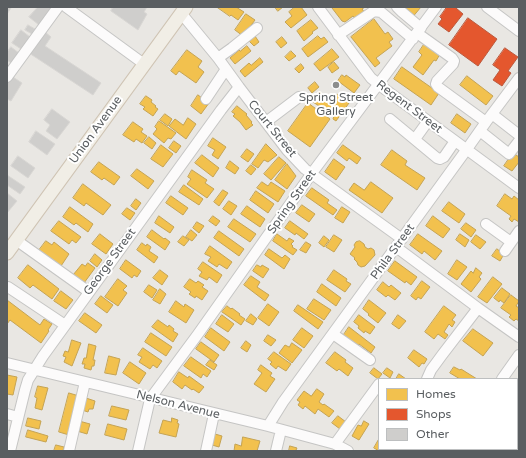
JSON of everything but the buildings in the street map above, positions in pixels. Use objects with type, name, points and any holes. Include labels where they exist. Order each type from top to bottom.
[{"type":"main road","name":"Union Avenue","points":[[7,253],[183,10]]},
{"type":"street","points":[[7,78],[58,7]]},
{"type":"street","points":[[66,7],[144,64]]},
{"type":"street","name":"Regent Street","points":[[318,7],[371,78],[519,188]]},
{"type":"street","points":[[397,7],[417,33]]},
{"type":"street","name":"Spring Street","points":[[150,399],[312,173],[436,7]]},
{"type":"street","points":[[486,7],[498,11],[519,31]]},
{"type":"street","name":"Court Street","points":[[183,10],[287,150],[305,169],[312,173],[478,308],[519,337]]},
{"type":"street","points":[[338,35],[374,10],[378,10],[417,33],[452,58],[454,61],[453,64],[437,81],[436,84],[438,87],[519,135]]},
{"type":"street","points":[[218,58],[256,28]]},
{"type":"street","points":[[206,99],[226,69]]},
{"type":"street","name":"Phila Street","points":[[268,426],[283,402],[519,78]]},
{"type":"street","name":"George Street","points":[[10,451],[25,390],[28,380],[34,370],[88,292],[239,87]]},
{"type":"street","points":[[266,122],[299,98]]},
{"type":"street","points":[[390,119],[437,158],[440,159],[444,157],[455,141]]},
{"type":"street","points":[[415,139],[428,121]]},
{"type":"street","points":[[480,131],[509,154],[519,141]]},
{"type":"street","points":[[486,224],[511,242]]},
{"type":"street","points":[[505,251],[519,231]]},
{"type":"street","points":[[16,240],[88,292]]},
{"type":"street","points":[[8,287],[65,325]]},
{"type":"street","points":[[427,378],[431,370],[478,308]]},
{"type":"street","points":[[333,334],[370,360]]},
{"type":"street","points":[[503,378],[519,355]]},
{"type":"street","name":"Nelson Avenue","points":[[7,363],[150,399],[268,426],[335,444],[348,451]]},
{"type":"street","points":[[69,451],[85,382]]},
{"type":"street","points":[[335,444],[378,385]]},
{"type":"street","points":[[138,451],[150,399]]},
{"type":"street","points":[[7,414],[18,417]]},
{"type":"street","points":[[206,451],[214,414]]},
{"type":"street","points":[[276,451],[281,430]]},
{"type":"place","name":"Spring Street Gallery","points":[[336,85]]}]
